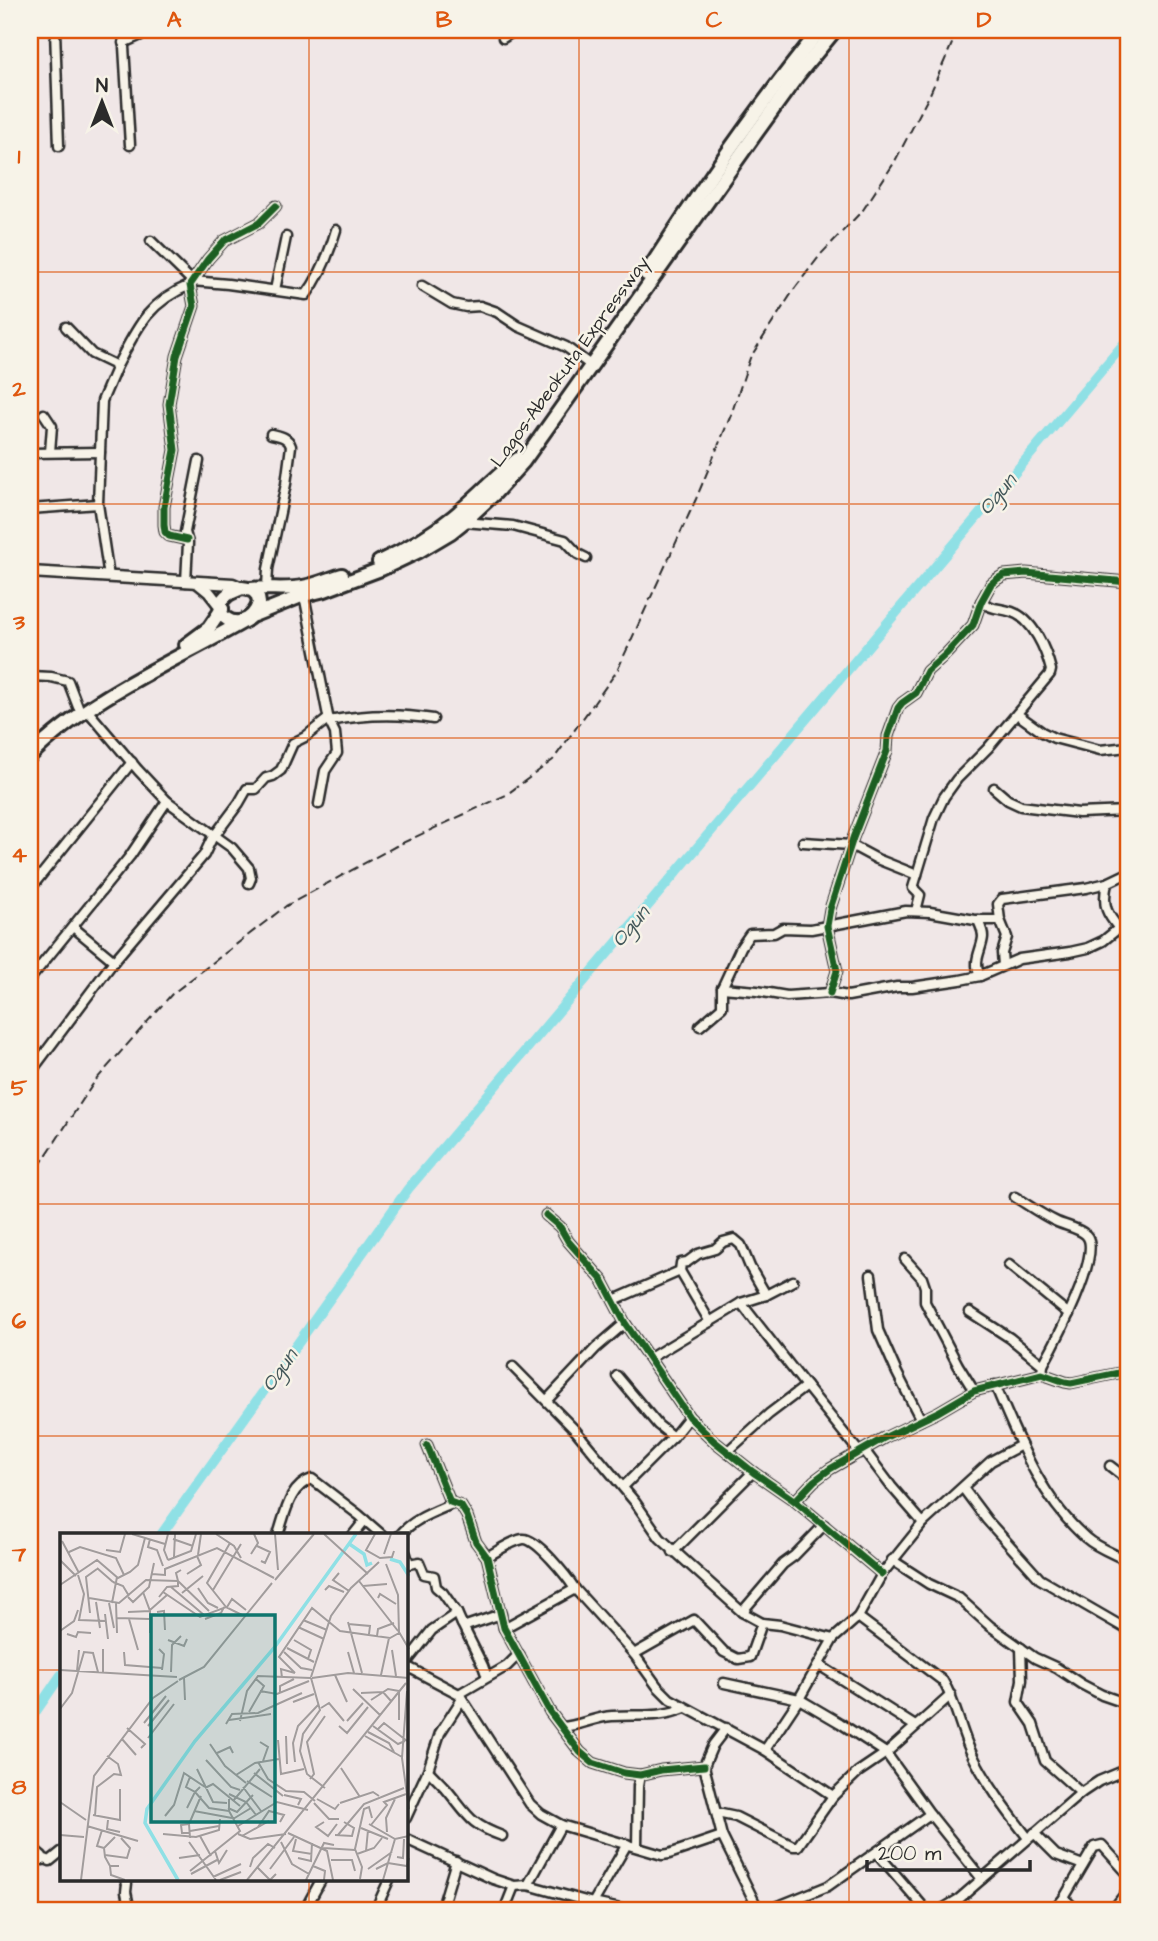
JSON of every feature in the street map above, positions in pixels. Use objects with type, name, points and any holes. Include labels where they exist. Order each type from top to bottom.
[{"type":"highway","name":"Lagos-Abeokuta Expressway","points":[[751,131],[774,89],[821,30]]},
{"type":"highway","name":"Lagos-Abeokuta Expressway","points":[[30,745],[58,720],[250,617],[400,561],[436,542],[464,522],[523,462],[751,131],[835,30]]},
{"type":"highway","name":"Lagos-Abeokuta Expressway","points":[[246,589],[306,587],[375,563],[434,531],[466,506],[518,459],[589,364],[678,225],[735,154]]},
{"type":"highway","points":[[246,589],[256,592],[259,603],[250,617],[232,622],[226,619],[220,612],[225,596],[246,589]]},
{"type":"highway","name":"Lagos-Abeokuta Expressway","points":[[30,756],[82,708],[194,641],[209,628],[221,608]]},
{"type":"main road","points":[[30,572],[233,584],[246,589]]},
{"type":"main road","points":[[198,582],[221,608]]},
{"type":"street","points":[[55,30],[59,146]]},
{"type":"street","points":[[122,30],[131,145]]},
{"type":"street","points":[[123,43],[152,30]]},
{"type":"street","points":[[503,38],[515,30]]},
{"type":"street","points":[[109,577],[98,504],[102,401],[117,366],[146,314],[191,283],[224,242],[259,223],[276,205]]},
{"type":"street","points":[[191,283],[306,295],[313,288],[325,263],[335,230]]},
{"type":"street","points":[[275,290],[286,237]]},
{"type":"street","points":[[151,241],[191,283],[194,306],[177,356],[169,404],[175,450],[164,507],[165,532],[169,536],[187,540]]},
{"type":"street","points":[[422,286],[452,304],[480,306],[497,312],[518,326],[566,347],[589,364]]},
{"type":"street","points":[[66,327],[92,354],[117,366]]},
{"type":"street","points":[[44,414],[52,426],[50,452]]},
{"type":"street","points":[[267,587],[291,446],[285,438],[271,434]]},
{"type":"street","points":[[30,453],[100,452]]},
{"type":"street","points":[[186,582],[185,532],[199,461]]},
{"type":"street","points":[[30,509],[98,504]]},
{"type":"street","points":[[464,522],[513,526],[565,540],[578,554],[586,558]]},
{"type":"street","points":[[830,993],[837,971],[827,926],[851,845],[887,751],[888,736],[902,702],[916,693],[927,671],[973,625],[981,601],[991,584],[1004,575],[1054,575],[1128,582]]},
{"type":"street","points":[[304,595],[329,720],[335,733],[337,753],[325,771],[319,804]]},
{"type":"street","points":[[916,911],[920,895],[913,888],[943,797],[1050,674],[1050,666],[1035,633],[1020,617],[1010,611],[994,609],[981,601]]},
{"type":"street","points":[[30,676],[68,681],[82,708],[167,801],[232,848],[249,868],[251,878],[248,883]]},
{"type":"street","points":[[30,1073],[114,961],[204,855],[214,835],[247,789],[256,789],[266,778],[281,770],[293,743],[329,720],[376,714],[433,719]]},
{"type":"street","points":[[1017,714],[1054,738],[1100,750],[1128,747]]},
{"type":"street","points":[[30,889],[132,762]]},
{"type":"street","points":[[994,788],[1008,800],[1021,806],[1079,813],[1128,811]]},
{"type":"street","points":[[30,979],[130,856],[167,801]]},
{"type":"street","points":[[803,842],[851,845],[917,875]]},
{"type":"street","points":[[1003,965],[1002,953],[1007,937],[1000,920],[998,904],[1002,899],[1086,888],[1107,883],[1128,873]]},
{"type":"street","points":[[1107,883],[1105,909],[1128,940]]},
{"type":"street","points":[[700,1026],[722,1007],[722,988],[750,934],[774,933],[783,928],[811,929],[906,911],[1000,920]]},
{"type":"street","points":[[978,920],[983,931],[976,969],[980,976]]},
{"type":"street","points":[[73,927],[114,961]]},
{"type":"street","points":[[722,988],[787,996],[830,993],[848,996],[980,976],[1019,959],[1088,948],[1119,928]]},
{"type":"street","points":[[795,1501],[830,1469],[884,1438],[974,1391],[1043,1369],[1083,1280],[1090,1249],[1089,1239],[1079,1230],[1054,1221],[1015,1197]]},
{"type":"street","points":[[546,1215],[560,1227],[568,1241],[595,1271],[625,1323],[689,1417],[714,1441],[795,1501],[882,1574]]},
{"type":"street","points":[[710,1322],[680,1271],[681,1263],[698,1254],[734,1239],[741,1245],[766,1295]]},
{"type":"street","points":[[905,1259],[922,1278],[925,1302],[974,1391]]},
{"type":"street","points":[[1009,1265],[1069,1314]]},
{"type":"street","points":[[614,1300],[680,1271]]},
{"type":"street","points":[[871,1275],[878,1330],[921,1420]]},
{"type":"street","points":[[650,1358],[741,1303],[766,1295],[793,1281]]},
{"type":"street","points":[[741,1303],[806,1386],[923,1523]]},
{"type":"street","points":[[970,1312],[1010,1338],[1043,1369],[1065,1382],[1072,1383],[1128,1371]]},
{"type":"street","points":[[547,1400],[596,1348],[625,1323]]},
{"type":"street","points":[[513,1367],[547,1400],[623,1487],[673,1552],[742,1612],[762,1623],[833,1639]]},
{"type":"street","points":[[617,1376],[658,1425],[673,1437]]},
{"type":"street","points":[[995,1385],[1021,1445],[1047,1493],[1064,1516],[1088,1540],[1128,1561]]},
{"type":"street","points":[[728,1451],[769,1414],[806,1386]]},
{"type":"street","points":[[623,1487],[689,1417]]},
{"type":"street","points":[[402,1533],[418,1520],[452,1504],[427,1445]]},
{"type":"street","points":[[765,1750],[820,1665],[833,1639],[858,1617],[882,1574],[923,1523],[991,1461],[1021,1445]]},
{"type":"street","points":[[1110,1466],[1128,1480]]},
{"type":"street","points":[[673,1552],[753,1472]]},
{"type":"street","points":[[279,1533],[292,1495],[307,1480],[312,1479],[380,1533]]},
{"type":"street","points":[[963,1488],[987,1520],[1040,1579],[1128,1630]]},
{"type":"street","points":[[450,1502],[461,1506],[476,1542],[487,1556],[504,1628],[550,1712],[580,1752],[593,1763],[640,1775],[704,1766]]},
{"type":"street","points":[[355,1533],[365,1520]]},
{"type":"street","points":[[742,1612],[783,1564],[824,1525]]},
{"type":"street","points":[[487,1556],[522,1539],[532,1540],[634,1654],[670,1699],[765,1750],[833,1796]]},
{"type":"street","points":[[892,1560],[929,1584],[959,1598],[990,1626],[1035,1658],[1102,1695],[1128,1704]]},
{"type":"street","points":[[408,1561],[409,1564],[419,1562],[424,1574],[434,1576],[436,1587],[457,1613],[487,1677]]},
{"type":"street","points":[[504,1628],[575,1589]]},
{"type":"street","points":[[408,1661],[432,1630],[457,1613]]},
{"type":"street","points":[[462,1624],[466,1626],[501,1614]]},
{"type":"street","points":[[858,1617],[943,1681],[951,1695],[971,1753],[1000,1803],[1031,1836],[1056,1855],[1083,1865]]},
{"type":"street","points":[[634,1654],[694,1620],[724,1652],[738,1659],[750,1657],[762,1623]]},
{"type":"street","points":[[1021,1648],[1022,1680],[1018,1702],[1033,1724],[1045,1761],[1081,1793]]},
{"type":"street","points":[[408,1814],[428,1770],[440,1733],[461,1697],[507,1666],[519,1654]]},
{"type":"street","points":[[408,1665],[461,1697],[530,1804],[541,1814],[561,1825],[662,1855],[722,1836]]},
{"type":"street","points":[[820,1665],[915,1726]]},
{"type":"street","points":[[724,1683],[799,1699],[886,1753],[982,1879]]},
{"type":"street","points":[[717,1813],[736,1817],[797,1847],[833,1796],[951,1695]]},
{"type":"street","points":[[562,1727],[611,1716],[669,1714],[685,1708]]},
{"type":"street","points":[[726,1728],[713,1745],[704,1766],[722,1836],[759,1910],[828,1886],[930,1814]]},
{"type":"street","points":[[939,1911],[959,1899],[1081,1793],[1098,1781],[1128,1769]]},
{"type":"street","points":[[428,1770],[472,1821],[484,1830],[502,1836]]},
{"type":"street","points":[[637,1847],[640,1775]]},
{"type":"street","points":[[528,1885],[561,1825]]},
{"type":"street","points":[[408,1840],[514,1886],[528,1885],[630,1911]]},
{"type":"street","points":[[593,1903],[626,1843]]},
{"type":"street","points":[[1053,1911],[1064,1898],[1094,1846],[1102,1845],[1128,1874]]},
{"type":"street","points":[[30,1846],[43,1860],[50,1861],[60,1853]]},
{"type":"street","points":[[877,1853],[927,1911]]},
{"type":"street","points":[[440,1911],[456,1861]]},
{"type":"street","points":[[127,1882],[130,1911]]},
{"type":"street","points":[[304,1911],[320,1882]]},
{"type":"street","points":[[375,1911],[388,1882]]},
{"type":"street","points":[[504,1911],[514,1886]]},
{"type":"street","points":[[1112,1911],[1128,1890]]},
{"type":"street","points":[[1064,1898],[1077,1911]]},
{"type":"waterway","name":"Ogun","points":[[162,1533],[408,1189],[1128,339]]},
{"type":"waterway","name":"Ogun","points":[[30,1720],[60,1676]]},
{"type":"railway","points":[[30,1180],[95,1081],[172,994],[286,906],[396,846],[506,795],[553,760],[617,671],[696,499],[731,415],[750,358],[795,288],[821,254],[863,210],[894,163],[930,94],[958,30]]},
{"type":"cycle path","points":[[187,540],[169,536],[165,532],[164,507],[175,450],[169,404],[177,356],[194,306],[190,285],[224,241],[259,223],[276,206]]},
{"type":"cycle path","points":[[830,993],[837,971],[827,926],[830,909],[853,838],[887,751],[888,736],[898,708],[916,693],[927,671],[973,625],[991,584],[1004,575],[1026,573],[1128,582]]},
{"type":"cycle path","points":[[546,1215],[560,1227],[568,1241],[603,1281],[625,1323],[689,1417],[714,1441],[795,1501],[882,1574]]},
{"type":"cycle path","points":[[795,1501],[830,1469],[974,1391],[1042,1374],[1071,1383],[1128,1371]]},
{"type":"cycle path","points":[[427,1445],[450,1502],[461,1506],[476,1542],[487,1557],[504,1628],[550,1712],[580,1752],[593,1763],[640,1775],[704,1766]]}]
